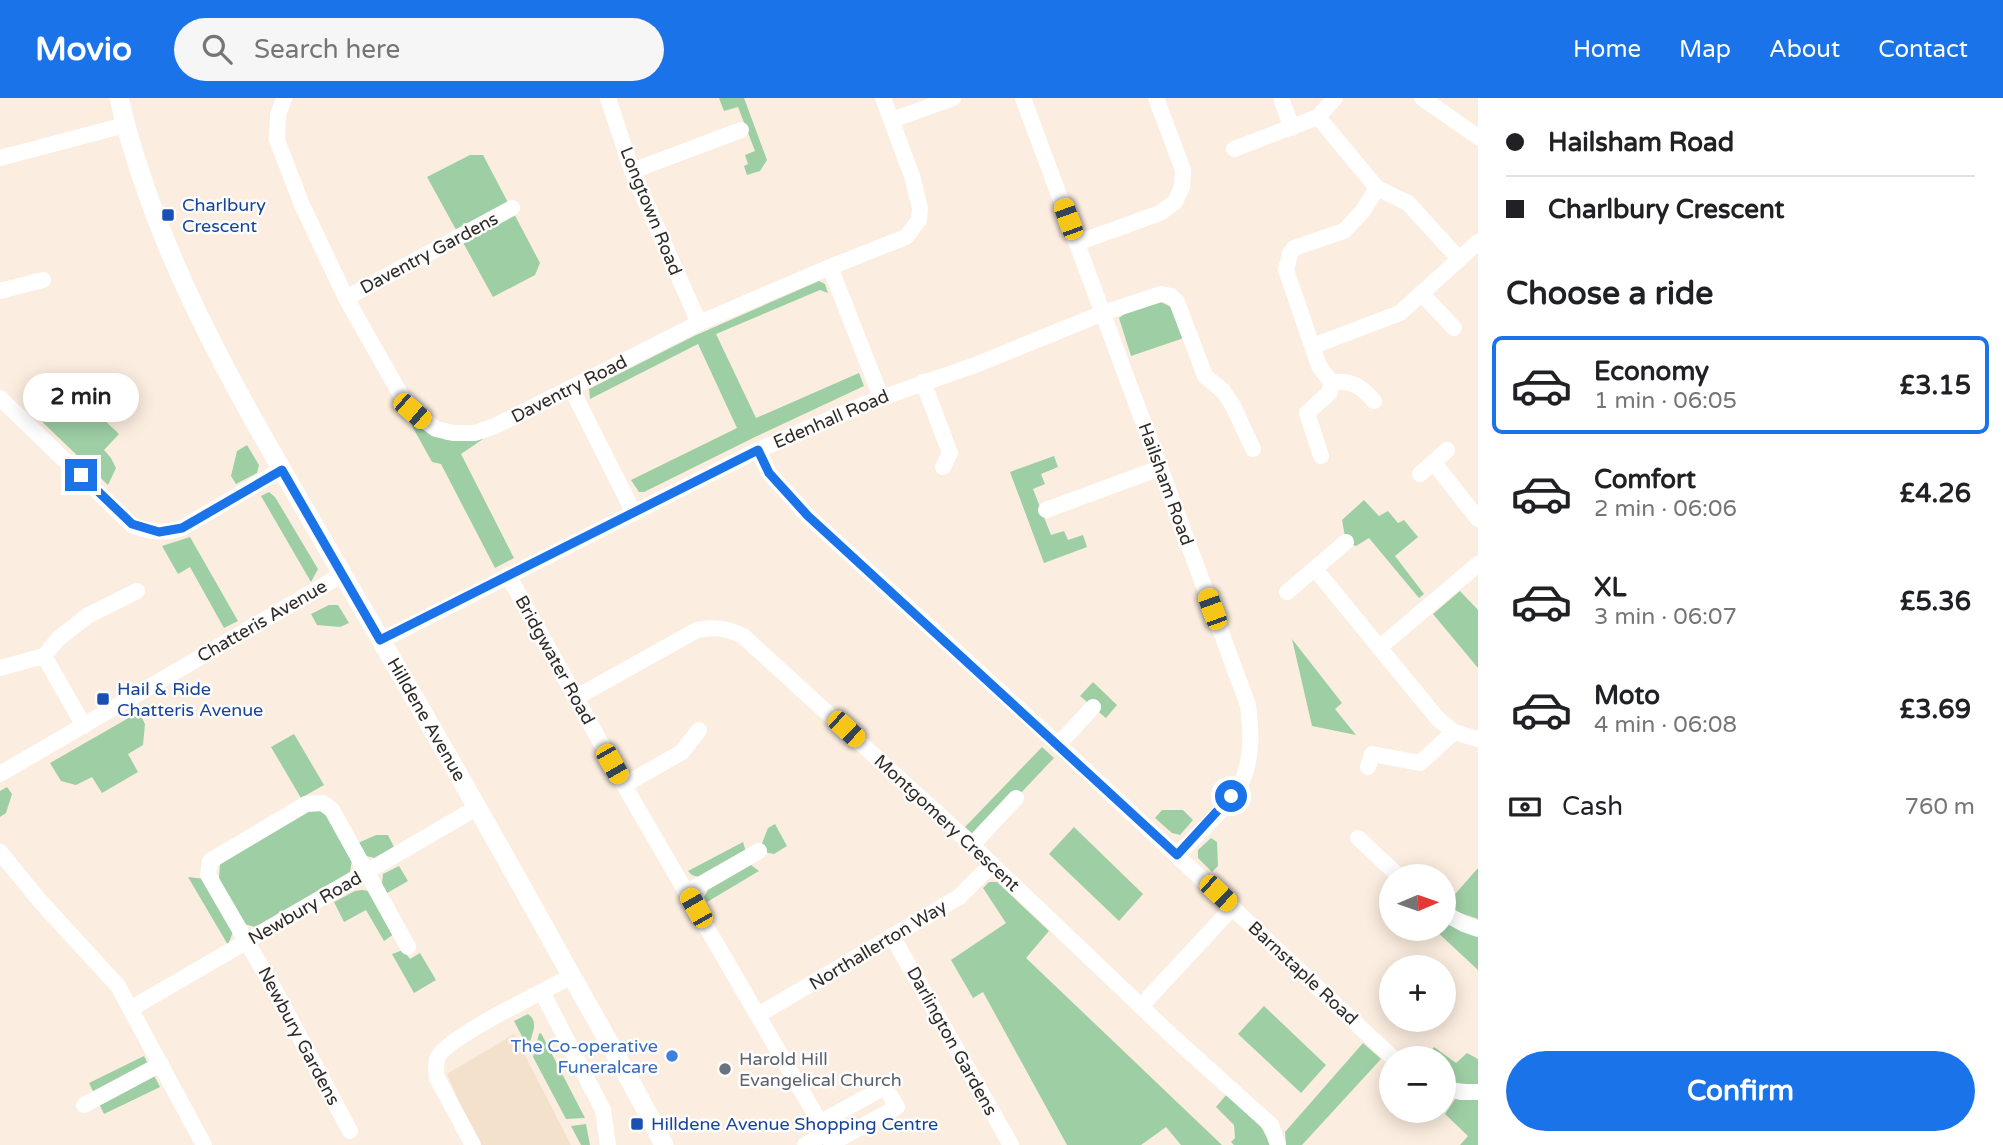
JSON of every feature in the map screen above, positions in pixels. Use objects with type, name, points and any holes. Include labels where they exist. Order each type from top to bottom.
[{"type":"street","name":"Hilldene Avenue","points":[[119,98],[125,125],[162,235],[198,318],[229,378],[478,807],[626,1070],[664,1145]]},
{"type":"street","name":"Daventry Road","points":[[284,98],[278,115],[277,140],[302,205],[346,298],[412,411],[436,429],[453,433],[475,433],[495,426],[699,323],[906,237],[919,220],[920,208],[883,98]]},
{"type":"street","name":"Longtown Road","points":[[608,98],[632,171],[699,323]]},
{"type":"street","points":[[892,120],[953,98]]},
{"type":"street","name":"Hailsham Road","points":[[1023,98],[1248,705],[1248,761],[1242,782],[1220,811],[1177,855]]},
{"type":"street","points":[[1077,243],[1160,213],[1175,202],[1182,187],[1183,170],[1156,98]]},
{"type":"street","points":[[1281,98],[1292,128]]},
{"type":"street","points":[[1234,149],[1318,117],[1335,98]]},
{"type":"street","points":[[1422,98],[1478,136]]},
{"type":"street","points":[[1318,117],[1377,188],[1408,203],[1458,259]]},
{"type":"street","points":[[0,158],[125,125]]},
{"type":"street","points":[[632,171],[741,130]]},
{"type":"street","points":[[1321,456],[1307,413],[1330,393],[1331,382],[1320,366],[1286,270],[1294,248],[1344,231],[1362,212],[1377,188]]},
{"type":"street","name":"Daventry Gardens","points":[[346,298],[512,208]]},
{"type":"street","points":[[1313,346],[1400,313],[1478,242]]},
{"type":"street","points":[[830,267],[881,397]]},
{"type":"street","points":[[0,291],[43,279]]},
{"type":"street","points":[[1421,293],[1454,328]]},
{"type":"street","name":"Edenhall Road","points":[[380,640],[758,450],[881,397],[978,364],[1103,313],[1161,294],[1174,298],[1205,376],[1223,391],[1233,406],[1252,449]]},
{"type":"street","points":[[1331,382],[1344,381],[1360,386],[1374,401]]},
{"type":"street","points":[[923,382],[950,453],[943,467]]},
{"type":"street","points":[[571,388],[634,513]]},
{"type":"street","points":[[0,398],[132,524],[144,530],[171,532],[182,528],[282,470]]},
{"type":"street","name":"Barnstaple Road","points":[[758,450],[769,473],[808,516],[1380,1046]]},
{"type":"street","points":[[1420,474],[1447,450]]},
{"type":"street","points":[[1434,463],[1478,519]]},
{"type":"street","points":[[1046,510],[1160,468]]},
{"type":"street","points":[[1287,592],[1346,542]]},
{"type":"street","points":[[1380,647],[1478,564]]},
{"type":"street","points":[[1315,569],[1438,719],[1454,732],[1478,739]]},
{"type":"street","name":"Chatteris Avenue","points":[[0,774],[343,574]]},
{"type":"street","name":"Bridgwater Road","points":[[508,575],[624,785],[828,1136]]},
{"type":"street","points":[[0,668],[44,656],[58,639],[87,616],[136,591]]},
{"type":"street","name":"Montgomery Crescent","points":[[575,698],[690,633],[705,628],[728,629],[751,642],[1271,1125],[1278,1145]]},
{"type":"street","points":[[44,656],[84,726]]},
{"type":"street","points":[[1058,745],[1093,707]]},
{"type":"street","points":[[624,785],[682,752],[699,730]]},
{"type":"street","points":[[1368,767],[1372,754],[1420,763],[1454,732]]},
{"type":"street","points":[[972,845],[1016,798]]},
{"type":"street","name":"Newbury Gardens","points":[[350,1130],[208,875],[210,861],[306,804],[323,803],[332,810],[367,873]]},
{"type":"street","name":"Newbury Road","points":[[132,1008],[478,807]]},
{"type":"street","points":[[1357,838],[1386,864]]},
{"type":"street","points":[[687,892],[759,851]]},
{"type":"street","points":[[0,852],[40,901],[118,986],[204,1145]]},
{"type":"street","name":"Northallerton Way","points":[[758,1016],[959,897],[992,864]]},
{"type":"street","points":[[367,873],[408,947]]},
{"type":"street","points":[[1141,1006],[1233,907]]},
{"type":"street","points":[[1456,920],[1478,929]]},
{"type":"street","name":"Darlington Gardens","points":[[892,936],[1012,1145]]},
{"type":"street","points":[[473,1145],[437,1078],[438,1055],[458,1038],[572,976]]},
{"type":"street","points":[[542,992],[603,1110],[608,1145]]},
{"type":"street","points":[[84,1105],[161,1064]]},
{"type":"street","points":[[1456,1091],[1478,1092]]},
{"type":"street","points":[[806,1145],[828,1136]]},
{"type":"shaded area","points":[[514,1034],[571,1145],[478,1145],[447,1074]]},
{"type":"green space","points":[[719,98],[744,98],[767,160],[760,171],[747,175],[745,155],[755,151],[738,107],[724,111]]},
{"type":"green space","points":[[470,155],[483,155],[540,263],[535,275],[493,297],[427,177]]},
{"type":"green space","points":[[819,281],[825,284],[828,293],[820,290],[716,334],[756,418],[859,373],[864,386],[644,492],[639,492],[631,480],[737,428],[698,344],[590,399],[589,389],[694,336]]},
{"type":"green space","points":[[1161,302],[1173,308],[1184,338],[1131,356],[1119,318],[1130,310]]},
{"type":"green space","points":[[84,401],[119,434],[104,450],[116,468],[108,485],[33,413],[40,405],[56,407],[68,417]]},
{"type":"green space","points":[[415,422],[446,440],[483,439],[461,454],[514,558],[495,568],[441,464],[432,462],[412,426]]},
{"type":"green space","points":[[247,445],[259,465],[257,473],[236,484],[231,476],[237,451]]},
{"type":"green space","points":[[1054,456],[1058,467],[1041,474],[1045,484],[1033,489],[1051,535],[1064,531],[1068,540],[1083,535],[1087,547],[1044,563],[1010,472]]},
{"type":"green space","points":[[269,492],[275,497],[318,569],[311,582],[261,496]]},
{"type":"green space","points":[[1364,500],[1379,516],[1388,511],[1398,523],[1404,520],[1418,537],[1395,556],[1424,594],[1419,598],[1369,538],[1356,546],[1346,542],[1342,520]]},
{"type":"green space","points":[[190,537],[238,621],[224,628],[190,567],[178,574],[162,546]]},
{"type":"green space","points":[[1460,591],[1478,610],[1478,668],[1433,614]]},
{"type":"green space","points":[[329,605],[338,605],[349,623],[340,627],[317,625],[311,614]]},
{"type":"green space","points":[[1292,639],[1342,703],[1335,709],[1356,735],[1312,726]]},
{"type":"green space","points":[[1093,682],[1117,705],[1106,718],[1080,696]]},
{"type":"green space","points":[[139,712],[145,724],[143,745],[128,754],[138,772],[102,793],[92,777],[76,785],[61,781],[50,763]]},
{"type":"green space","points":[[294,734],[324,785],[301,798],[271,747]]},
{"type":"green space","points":[[1042,747],[1054,758],[1016,798],[974,835],[965,827]]},
{"type":"green space","points":[[7,787],[12,794],[6,813],[0,817],[0,791]]},
{"type":"green space","points":[[1162,810],[1183,810],[1193,820],[1180,835],[1172,833],[1155,818]]},
{"type":"green space","points":[[308,811],[320,811],[327,816],[352,860],[350,872],[255,927],[244,924],[219,879],[220,864]]},
{"type":"green space","points":[[775,824],[787,846],[774,854],[759,851],[768,828]]},
{"type":"green space","points":[[1074,827],[1143,894],[1119,921],[1049,854]]},
{"type":"green space","points":[[376,835],[388,835],[394,847],[375,858],[366,856],[358,843]]},
{"type":"green space","points":[[1211,838],[1217,842],[1218,866],[1212,872],[1198,858],[1198,850]]},
{"type":"green space","points":[[743,842],[746,852],[702,878],[688,871]]},
{"type":"green space","points":[[751,865],[759,871],[707,902],[704,897],[708,890]]},
{"type":"green space","points":[[399,866],[408,881],[387,893],[382,884],[383,874]]},
{"type":"green space","points":[[1478,868],[1478,919],[1456,911],[1456,893]]},
{"type":"green space","points":[[188,877],[205,879],[234,929],[228,945]]},
{"type":"green space","points":[[989,882],[997,882],[1049,931],[1026,958],[1222,1145],[1181,1145],[1166,1127],[1141,1145],[1067,1145],[983,992],[973,998],[951,960],[1006,923],[983,888]]},
{"type":"green space","points":[[362,890],[369,891],[394,934],[384,941],[366,910],[344,922],[334,902]]},
{"type":"green space","points":[[1456,926],[1478,936],[1478,970],[1448,942],[1456,942]]},
{"type":"green space","points":[[403,950],[410,959],[420,953],[436,980],[414,993],[392,954]]},
{"type":"green space","points":[[1264,1006],[1326,1065],[1301,1093],[1238,1034]]},
{"type":"green space","points":[[528,1014],[534,1025],[528,1048],[514,1021]]},
{"type":"green space","points":[[541,1033],[585,1118],[566,1119],[533,1057]]},
{"type":"green space","points":[[1363,1043],[1379,1057],[1379,1061],[1302,1145],[1286,1145],[1285,1132]]},
{"type":"green space","points":[[1467,1053],[1478,1059],[1478,1085],[1456,1083],[1456,1063]]},
{"type":"green space","points":[[144,1056],[160,1087],[104,1114],[89,1083]]},
{"type":"green space","points":[[1227,1094],[1260,1125],[1271,1145],[1234,1145],[1231,1142],[1235,1138],[1234,1125],[1216,1107]]},
{"type":"green space","points":[[1456,1098],[1478,1099],[1478,1145],[1460,1145],[1468,1136],[1454,1123]]},
{"type":"green space","points":[[586,1124],[590,1145],[581,1145],[571,1126]]},
{"type":"place","name":"Charlbury Crescent","points":[[168,215]]},
{"type":"place","name":"Hail & Ride Chatteris Avenue","points":[[103,699]]},
{"type":"place","name":"The Co-operative Funeralcare","points":[[672,1056]]},
{"type":"place","name":"Harold Hill Evangelical Church","points":[[725,1069]]},
{"type":"place","name":"Hilldene Avenue Shopping Centre","points":[[637,1124]]},
{"type":"route","points":[[81,475],[132,524],[144,530],[171,532],[282,470],[380,640],[758,450],[769,473],[808,516],[1177,855],[1231,796]]}]
